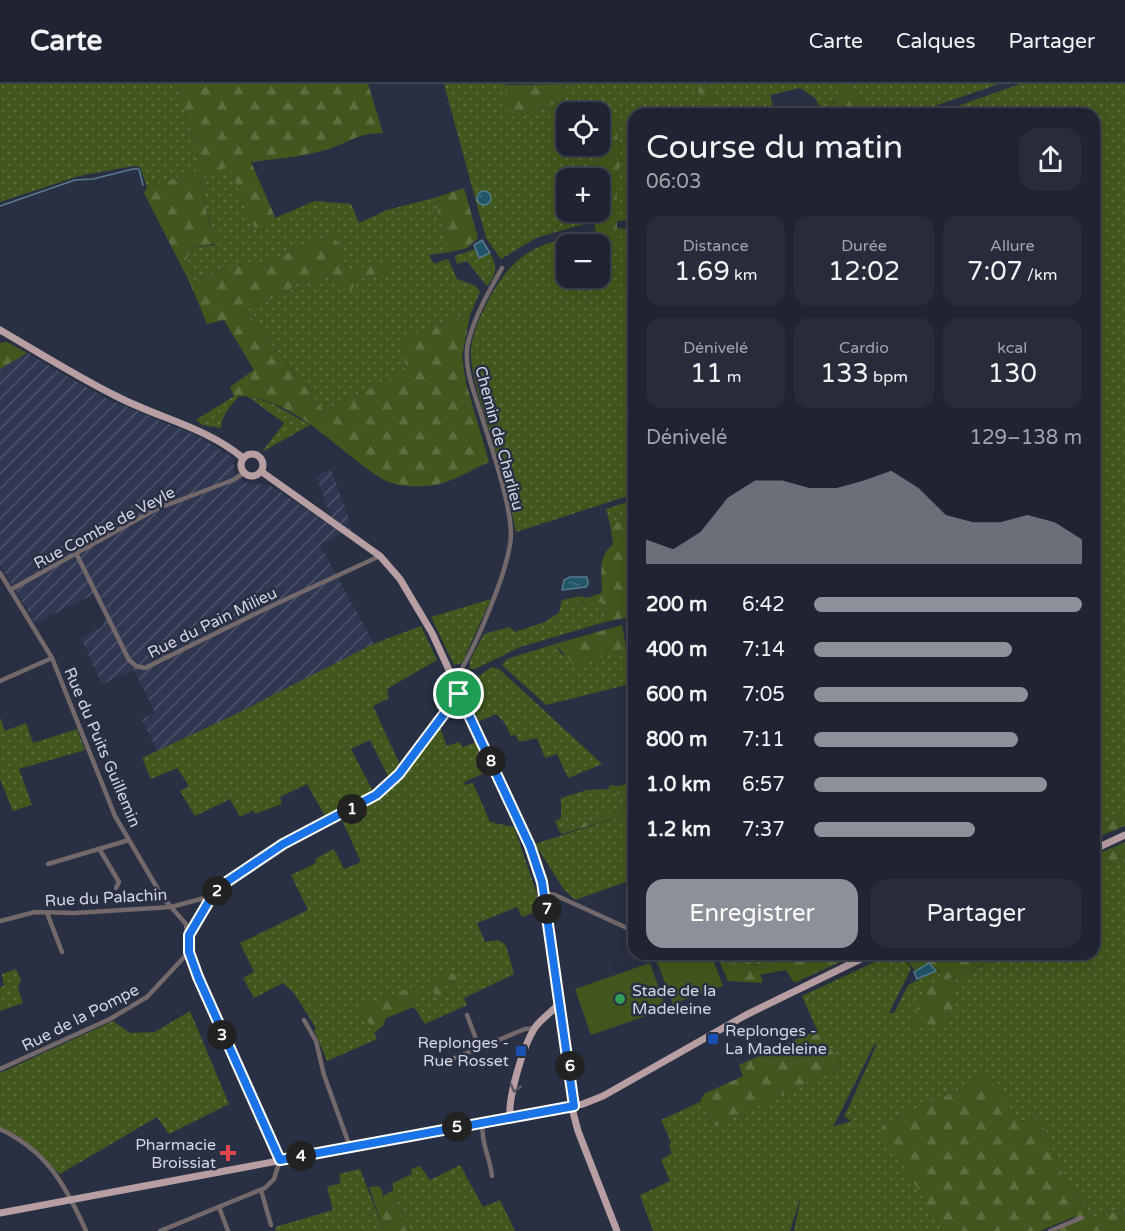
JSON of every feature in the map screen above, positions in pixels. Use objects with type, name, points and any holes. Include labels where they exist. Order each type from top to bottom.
[{"type":"main road","points":[[0,330],[117,397],[203,432],[243,458]]},
{"type":"main road","points":[[250,454],[261,457],[264,465],[262,472],[254,477],[244,473],[241,466],[243,458],[250,454]]},
{"type":"main road","points":[[262,472],[390,565],[414,600],[432,633],[530,846],[545,893],[578,1131],[617,1231]]},
{"type":"main road","points":[[1100,847],[1125,835]]},
{"type":"main road","points":[[0,1213],[591,1102],[746,1015],[859,960]]},
{"type":"main road","points":[[510,1116],[522,1058],[535,1028],[560,1002]]},
{"type":"main road","points":[[573,1089],[582,1098],[591,1102]]},
{"type":"street","name":"Chemin de Charlieu","points":[[454,682],[486,620],[498,589],[511,535],[488,435],[470,379],[467,358],[468,344],[479,312],[502,268]]},
{"type":"street","name":"Rue Combe de Veyle","points":[[10,590],[77,555],[156,509],[233,480],[244,473]]},
{"type":"street","name":"Rue du Pain Milieu","points":[[77,555],[129,660],[136,666],[145,668],[380,556]]},
{"type":"street","name":"Rue du Puits Guillemin","points":[[0,573],[52,658],[115,816],[163,898],[186,924],[189,935]]},
{"type":"street","points":[[0,681],[52,658]]},
{"type":"street","name":"Rue du Palachin","points":[[0,921],[35,912],[132,911],[171,907],[212,896],[228,881],[283,844],[376,795],[399,774],[459,694]]},
{"type":"street","points":[[48,864],[129,840]]},
{"type":"street","points":[[100,850],[119,882],[116,888]]},
{"type":"street","points":[[545,893],[555,895],[627,928]]},
{"type":"street","points":[[160,1231],[261,1190],[271,1184],[280,1160],[216,1023],[189,952],[189,935],[212,896]]},
{"type":"street","points":[[47,913],[62,952]]},
{"type":"street","name":"Rue de la Pompe","points":[[0,1069],[110,1019],[147,997],[189,952]]},
{"type":"street","points":[[467,1015],[479,1047]]},
{"type":"street","points":[[304,1020],[316,1041],[324,1075],[350,1147]]},
{"type":"street","points":[[450,1060],[479,1047],[535,1028]]},
{"type":"street","points":[[483,1122],[482,1138],[490,1157],[492,1176]]},
{"type":"street","points":[[0,1129],[15,1136],[50,1166],[72,1198],[86,1231]]},
{"type":"street","points":[[261,1190],[271,1225]]},
{"type":"street","points":[[219,1207],[228,1231]]},
{"type":"street","points":[[1050,1231],[1081,1218]]},
{"type":"shaded area","points":[[27,353],[105,398],[198,436],[234,458],[234,471],[244,482],[271,486],[327,523],[331,516],[316,476],[331,469],[349,519],[346,525],[351,529],[320,545],[374,644],[157,751],[142,719],[155,713],[134,670],[102,684],[81,638],[103,626],[105,616],[93,595],[35,623],[0,565],[0,369]]},
{"type":"green space","points":[[0,84],[177,84],[202,170],[147,187],[140,167],[133,166],[79,176],[0,202]]},
{"type":"green space","points":[[177,84],[368,84],[383,133],[359,137],[316,152],[251,162],[276,219],[255,228],[229,167],[200,180],[210,226],[222,233],[225,242],[191,248],[186,260],[195,281],[223,269],[249,262],[253,267],[334,234],[347,269],[393,264],[395,271],[352,280],[354,288],[343,293],[332,277],[297,282],[286,293],[245,310],[324,411],[406,371],[403,339],[442,323],[470,315],[462,357],[466,383],[489,462],[439,484],[419,486],[396,484],[384,480],[367,469],[295,414],[275,404],[255,398],[234,396],[230,387],[254,370],[224,320],[207,324],[190,283],[144,193],[147,187],[202,170]]},
{"type":"green space","points":[[444,84],[509,84],[505,85],[517,119],[526,113],[556,104],[556,156],[600,156],[595,159],[591,168],[556,168],[556,222],[591,222],[536,238],[501,259],[486,238]]},
{"type":"green space","points":[[576,84],[696,84],[703,108],[628,108],[628,220],[617,221],[617,177],[621,163],[616,122],[610,125],[610,102],[561,102],[564,101],[561,88]]},
{"type":"green space","points":[[576,84],[561,88],[564,101],[526,113],[517,119],[507,113],[505,85]]},
{"type":"green space","points":[[696,84],[710,84],[717,108],[703,108]]},
{"type":"green space","points":[[710,84],[832,84],[842,97],[831,104],[833,108],[821,108],[815,98],[800,88],[770,95],[773,108],[717,108]]},
{"type":"green space","points":[[832,84],[851,84],[860,97],[863,108],[833,108],[831,105],[841,97]]},
{"type":"green space","points":[[851,84],[999,84],[929,108],[863,108],[860,97]]},
{"type":"green space","points":[[1020,84],[1125,84],[1125,814],[1100,826],[1100,108],[952,108]]},
{"type":"green space","points":[[616,122],[621,163],[617,177],[617,239],[610,252],[610,234],[597,234],[594,222],[610,222],[610,168],[591,168],[595,159],[600,156],[610,156],[610,125]]},
{"type":"green space","points":[[229,166],[255,227],[314,201],[351,204],[359,223],[387,210],[434,198],[450,252],[429,255],[434,264],[448,259],[457,279],[476,286],[480,292],[470,315],[442,323],[403,339],[406,371],[324,411],[245,310],[286,293],[297,282],[332,277],[351,280],[394,271],[347,269],[334,234],[253,267],[223,269],[195,281],[186,260],[191,248],[215,245],[200,180]]},
{"type":"green space","points":[[464,188],[478,238],[467,248],[450,252],[434,198]]},
{"type":"green space","points":[[617,228],[628,229],[628,412],[624,415],[628,426],[628,496],[516,532],[475,382],[471,355],[474,333],[499,282],[520,258],[532,250],[556,241],[556,288],[610,288],[610,252],[617,239]]},
{"type":"green space","points":[[475,249],[480,258],[490,253],[494,262],[495,274],[487,286],[467,261],[457,264],[455,256]]},
{"type":"green space","points":[[7,342],[27,353],[0,369],[0,343]]},
{"type":"green space","points":[[246,395],[273,404],[310,425],[262,452],[284,423]]},
{"type":"green space","points":[[234,396],[239,396],[225,415],[221,428],[202,425],[196,420]]},
{"type":"green space","points":[[628,412],[628,426],[624,415]]},
{"type":"green space","points":[[628,502],[628,517],[610,524],[606,509]]},
{"type":"green space","points":[[628,517],[628,617],[605,622],[606,610],[601,602],[576,607],[586,598],[602,593],[602,560],[613,544],[610,524]]},
{"type":"green space","points":[[581,596],[586,598],[577,605],[601,602],[606,610],[605,622],[520,647],[475,669],[470,669],[470,660],[484,634],[510,627],[515,632],[545,622],[559,613],[562,600]]},
{"type":"green space","points":[[491,599],[462,663],[454,665],[431,617]]},
{"type":"green space","points":[[622,625],[626,647],[618,652],[575,666],[555,644]]},
{"type":"green space","points":[[421,626],[437,660],[387,689],[389,698],[373,706],[400,765],[389,778],[370,740],[351,749],[374,793],[361,802],[326,818],[307,784],[280,797],[282,804],[255,814],[253,810],[240,817],[230,799],[195,816],[180,791],[189,786],[177,768],[151,779],[142,758],[240,712],[373,644]]},
{"type":"green space","points":[[555,644],[562,655],[618,652],[626,647],[628,684],[546,705],[502,665],[507,659]]},
{"type":"green space","points":[[492,667],[499,669],[602,764],[568,778],[557,754],[545,758],[537,738],[519,742],[516,735],[511,736],[504,722],[496,714],[479,721],[464,687]]},
{"type":"green space","points":[[0,717],[5,731],[26,723],[33,743],[77,729],[85,750],[19,769],[32,805],[13,811],[0,779]]},
{"type":"green space","points":[[439,725],[447,746],[459,742],[463,747],[476,742],[489,771],[464,782],[465,785],[473,783],[490,822],[514,827],[542,909],[522,917],[517,907],[477,923],[485,942],[498,940],[506,945],[514,974],[464,998],[467,1005],[425,1024],[414,1007],[413,999],[361,1006],[377,1039],[327,1061],[314,1030],[316,1028],[294,993],[283,983],[254,998],[243,978],[254,972],[240,943],[308,910],[291,875],[316,863],[315,859],[334,849],[344,869],[361,862],[342,820],[373,800],[397,779]]},
{"type":"green space","points":[[625,784],[628,786],[628,814],[562,834],[560,832],[620,809],[626,803],[622,796],[609,789],[609,785]]},
{"type":"green space","points":[[609,789],[622,796],[626,803],[620,809],[560,832],[555,821],[561,818],[561,798],[587,790]]},
{"type":"green space","points":[[628,814],[628,881],[575,900],[563,888],[535,844]]},
{"type":"green space","points":[[1125,814],[1125,826],[1100,836],[1100,826]]},
{"type":"green space","points":[[1125,842],[1125,856],[1100,868],[1100,853]]},
{"type":"green space","points":[[1125,856],[1125,1222],[1119,1210],[1097,1219],[1067,1185],[1040,1119],[1019,1121],[975,1077],[973,1083],[883,1125],[938,1220],[941,1231],[794,1231],[801,1195],[790,1231],[653,1231],[640,1195],[670,1181],[661,1160],[672,1153],[669,1146],[671,1142],[661,1120],[700,1102],[714,1127],[833,1070],[841,1063],[817,1030],[802,996],[879,960],[906,960],[911,969],[889,1013],[894,1013],[908,985],[936,971],[940,973],[941,979],[909,1028],[926,1024],[949,978],[969,974],[985,963],[989,965],[987,960],[1100,960],[1100,868]],"holes":[[[877,1044],[859,1084],[865,1096],[853,1106],[850,1105],[844,1116],[851,1121],[833,1127],[874,1045]]]},
{"type":"green space","points":[[656,960],[713,960],[723,986],[673,1004]]},
{"type":"green space","points":[[719,960],[774,960],[769,965],[720,963]]},
{"type":"green space","points":[[773,960],[845,960],[794,983],[786,970],[760,975],[763,981],[761,983],[728,981],[720,963],[769,965]]},
{"type":"green space","points":[[907,960],[987,960],[990,967],[984,963],[969,974],[949,978],[955,993],[954,1006],[942,1023],[935,1028],[926,1024],[909,1028],[926,987],[941,979],[940,973],[929,963],[915,971]]},
{"type":"green space","name":"Stade de la Madeleine","points":[[650,963],[666,1009],[591,1035],[575,989]]},
{"type":"green space","points":[[16,969],[21,980],[18,989],[23,1003],[0,1011],[0,987],[4,986],[2,974]]},
{"type":"green space","points":[[449,971],[456,976],[458,986],[453,987],[447,984],[443,988],[445,993],[437,997],[427,983]]},
{"type":"green space","points":[[418,985],[420,993],[413,999],[414,1007],[386,1018],[383,1026],[374,1033],[360,1007]]},
{"type":"green space","points":[[190,1011],[229,1104],[169,1134],[157,1117],[60,1174],[20,1137],[0,1127],[0,1073],[113,1021],[130,1033],[155,1032]]},
{"type":"green space","points":[[817,1030],[841,1063],[833,1070],[714,1127],[700,1102],[704,1094],[743,1076],[739,1065]]},
{"type":"green space","points":[[986,1072],[1019,1121],[1040,1119],[1067,1185],[1097,1219],[1119,1210],[1125,1222],[1125,1231],[1056,1231],[1066,1226],[1076,1216],[1040,1231],[941,1231],[938,1220],[881,1132],[883,1125],[973,1083],[975,1077]]},
{"type":"green space","points":[[859,1084],[865,1096],[853,1106],[850,1105]]},
{"type":"green space","points":[[460,1165],[483,1207],[500,1200],[515,1231],[409,1231],[393,1190],[393,1183],[412,1174],[411,1169],[420,1166],[430,1180]]},
{"type":"green space","points":[[360,1169],[384,1231],[276,1231],[275,1227],[333,1210],[327,1187],[341,1183],[339,1174]]},
{"type":"green space","points":[[379,1186],[383,1192],[382,1197],[393,1190],[409,1231],[384,1231],[369,1187]]},
{"type":"water","points":[[484,191],[489,193],[491,198],[489,203],[484,205],[479,203],[477,198],[479,193]]},
{"type":"water","points":[[482,240],[490,253],[479,258],[474,245]]},
{"type":"water","points":[[570,577],[587,577],[588,584],[586,587],[562,590],[564,580]]},
{"type":"water","points":[[929,963],[936,971],[917,979],[914,972]]},
{"type":"waterway","points":[[0,206],[75,180],[93,179],[133,169],[139,169],[143,185]]},
{"type":"place","name":"Stade de la Madeleine","points":[[620,999]]},
{"type":"place","name":"Replonges - La Madeleine","points":[[713,1039]]},
{"type":"place","name":"Replonges - Rue Rosset","points":[[521,1051]]},
{"type":"place","name":"Pharmacie Broissiat","points":[[228,1153]]},
{"type":"route","points":[[459,694],[530,846],[542,882],[573,1085],[574,1106],[280,1160],[216,1023],[189,952],[189,935],[194,932],[212,896],[228,881],[283,844],[363,804],[376,795],[399,774],[459,694]]}]
